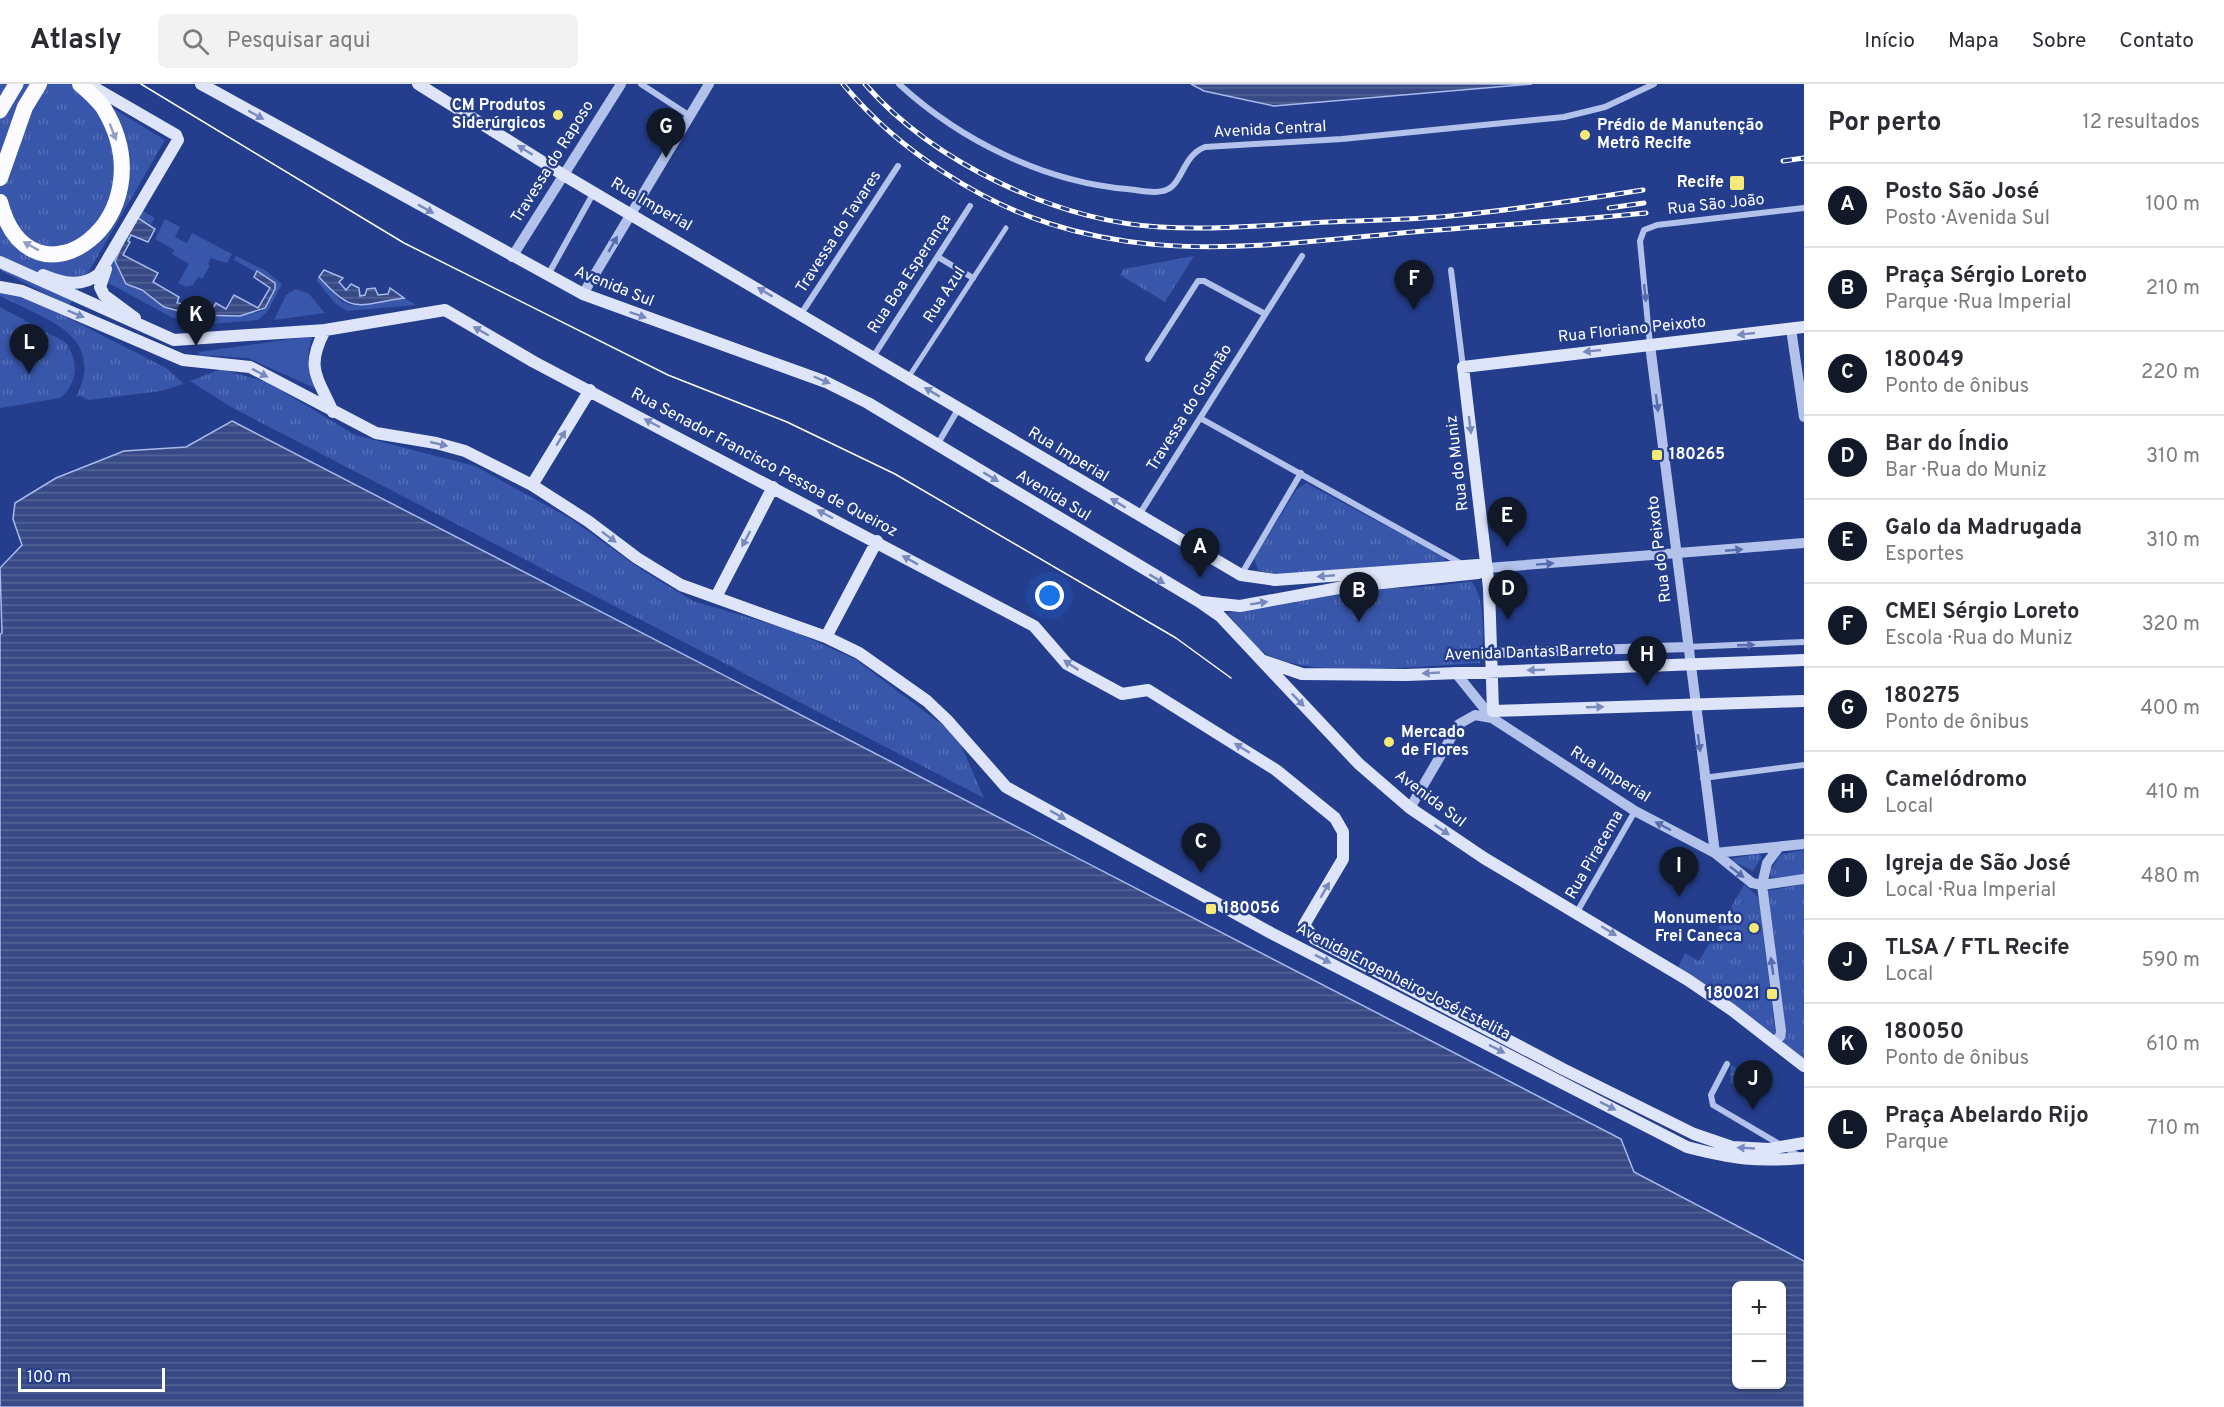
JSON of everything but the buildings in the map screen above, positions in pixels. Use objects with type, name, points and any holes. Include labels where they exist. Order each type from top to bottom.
[{"type":"highway","points":[[0,178],[25,107],[39,84]]},
{"type":"highway","points":[[0,202],[3,214],[17,236],[29,247],[48,254],[64,254],[84,247],[108,223],[115,205],[121,173],[118,146],[102,106],[81,84]]},
{"type":"main road","points":[[0,111],[16,84]]},
{"type":"main road","points":[[2,263],[24,267],[66,283],[84,284],[99,274],[178,140],[176,135],[88,84]]},
{"type":"main road","name":"Rua Imperial","points":[[418,84],[562,174],[632,212],[1241,575],[1275,580],[1466,569],[1478,573],[1487,568]]},
{"type":"main road","name":"Avenida Sul","points":[[204,85],[512,257],[583,294],[826,382],[868,403],[1200,602],[1220,616],[1359,764],[1410,808],[1484,858],[1577,912],[1777,1036],[1786,1052],[1804,1066]]},
{"type":"main road","points":[[0,150],[25,107]]},
{"type":"main road","points":[[113,251],[100,286],[104,295],[133,316],[142,327]]},
{"type":"main road","name":"Rua Senador Francisco Pessoa de Queiroz","points":[[2,263],[174,340],[325,330],[445,310],[534,362],[877,541],[1034,626],[1067,664],[1122,693],[1148,690],[1276,770],[1335,818],[1342,832],[1343,859],[1304,925]]},
{"type":"main road","name":"Avenida Engenheiro José Estelita","points":[[0,287],[22,291],[183,360],[250,367],[376,433],[436,443],[465,451],[532,485],[588,521],[637,558],[681,585],[826,637],[878,665],[927,701],[947,720],[1006,787],[1271,933],[1560,1074]]},
{"type":"main road","name":"Rua Floriano Peixoto","points":[[1463,367],[1804,327]]},
{"type":"main road","points":[[325,330],[314,351],[314,371],[333,412]]},
{"type":"main road","name":"Rua do Muniz","points":[[1463,367],[1487,568],[1492,653]]},
{"type":"main road","points":[[532,485],[590,390]]},
{"type":"main road","points":[[716,597],[773,487]]},
{"type":"main road","points":[[826,637],[877,541]]},
{"type":"main road","points":[[1466,569],[1479,554],[1484,543]]},
{"type":"main road","name":"Rua Imperial","points":[[1200,602],[1240,606],[1344,587],[1466,569]]},
{"type":"main road","points":[[1492,653],[1490,672],[1492,715],[1694,704],[1804,701]]},
{"type":"main road","name":"Avenida Dantas Barreto","points":[[1257,658],[1302,674],[1406,675],[1804,660]]},
{"type":"main road","points":[[1271,933],[1290,934],[1304,925]]},
{"type":"main road","name":"Avenida Engenheiro José Estelita","points":[[1304,925],[1315,939],[1560,1074]]},
{"type":"main road","points":[[1560,1074],[1694,1134],[1731,1147],[1769,1149],[1804,1143]]},
{"type":"main road","points":[[1560,1074],[1688,1147],[1732,1159],[1769,1161],[1804,1158]]},
{"type":"street","name":"Travessa do Raposo","points":[[512,257],[562,174],[621,84]]},
{"type":"street","points":[[641,84],[690,116]]},
{"type":"street","points":[[583,294],[709,84]]},
{"type":"street","name":"Avenida Central","points":[[899,84],[945,120],[986,145],[1046,173],[1086,184],[1161,192],[1174,186],[1191,154],[1205,147],[1342,139],[1564,117],[1595,110],[1654,84]]},
{"type":"street","name":"Travessa do Tavares","points":[[801,314],[898,166]]},
{"type":"street","points":[[548,276],[594,191]]},
{"type":"street","name":"Rua Boa Esperança","points":[[873,357],[970,206]]},
{"type":"street","name":"Rua São João","points":[[1640,241],[1641,234],[1647,227],[1804,208]]},
{"type":"street","name":"Rua Azul","points":[[908,378],[1006,228]]},
{"type":"street","name":"Rua do Peixoto","points":[[1640,241],[1650,345],[1689,664],[1715,853]]},
{"type":"street","name":"Travessa do Gusmão","points":[[1139,516],[1302,256]]},
{"type":"street","points":[[938,257],[973,278]]},
{"type":"street","name":"Rua do Muniz","points":[[1451,270],[1463,367]]},
{"type":"street","points":[[1148,359],[1198,281],[1204,281],[1265,314]]},
{"type":"street","points":[[1791,329],[1804,417]]},
{"type":"street","points":[[937,445],[959,408]]},
{"type":"street","points":[[1200,418],[1302,473],[1466,569]]},
{"type":"street","points":[[1241,575],[1302,473]]},
{"type":"street","points":[[1487,568],[1804,543]]},
{"type":"street","name":"Avenida Dantas Barreto","points":[[1492,653],[1804,642]]},
{"type":"street","name":"Rua Imperial","points":[[1455,672],[1492,715],[1635,811],[1715,853],[1740,875],[1752,883],[1762,885]]},
{"type":"street","points":[[1410,808],[1460,724],[1475,715],[1492,715]]},
{"type":"street","points":[[1703,778],[1804,765]]},
{"type":"street","name":"Rua Piracema","points":[[1577,912],[1635,811]]},
{"type":"street","points":[[1715,853],[1804,844]]},
{"type":"street","points":[[1777,1036],[1762,885],[1767,863],[1779,848]]},
{"type":"street","points":[[1762,885],[1804,879]]},
{"type":"street","points":[[1726,1064],[1711,1095],[1713,1105],[1804,1158]]},
{"type":"green space","points":[[0,84],[73,84],[165,140],[69,306],[0,270]]},
{"type":"green space","points":[[137,208],[155,218],[151,224],[136,216],[116,264],[124,280],[172,310],[244,315],[262,311],[275,289],[275,283],[234,260],[236,256],[266,271],[282,284],[268,311],[258,320],[200,325],[173,318],[97,277]]},
{"type":"green space","points":[[165,219],[180,227],[175,237],[187,243],[192,233],[232,254],[227,263],[211,258],[208,264],[210,266],[202,279],[198,277],[193,285],[186,287],[178,283],[189,264],[172,254],[174,250],[155,239]]},
{"type":"green space","points":[[1194,256],[1165,302],[1120,275],[1124,269]]},
{"type":"green space","points":[[319,277],[341,301],[350,305],[404,298],[416,305],[347,311],[336,304],[316,280]]},
{"type":"green space","points":[[0,283],[166,368],[184,384],[161,391],[88,400],[81,396],[76,397],[84,376],[84,358],[77,344],[66,331],[51,321],[0,296]]},
{"type":"green space","points":[[296,289],[309,294],[325,313],[274,320],[286,295]]},
{"type":"green space","points":[[0,307],[69,346],[64,360],[69,348],[75,368],[73,381],[60,398],[0,408]]},
{"type":"green space","points":[[313,336],[309,350],[309,363],[311,376],[317,389],[248,358],[199,355],[199,352]]},
{"type":"green space","points":[[221,369],[267,382],[355,435],[475,466],[571,519],[645,572],[693,601],[788,629],[855,659],[957,736],[984,798],[231,407],[190,381]]},
{"type":"green space","points":[[1306,483],[1444,557],[1445,561],[1275,575],[1258,570],[1254,559],[1296,490]]},
{"type":"green space","points":[[1471,581],[1479,597],[1483,620],[1480,663],[1369,669],[1310,666],[1285,661],[1265,653],[1249,640],[1227,613],[1331,593]]},
{"type":"green space","points":[[1804,850],[1804,875],[1771,878],[1770,871],[1781,854]]},
{"type":"green space","points":[[1759,854],[1762,857],[1753,871],[1732,861],[1733,858]]},
{"type":"green space","points":[[1804,884],[1804,1061],[1784,1045],[1767,891]]},
{"type":"green space","points":[[1744,885],[1756,895],[1759,901],[1776,1037],[1716,991],[1678,967],[1685,953],[1699,961]]},
{"type":"green space","points":[[1731,1065],[1750,1078],[1750,1083],[1737,1085],[1730,1083]]},
{"type":"shaded area","points":[[1191,84],[1532,84],[1274,106],[1204,91]]},
{"type":"shaded area","points":[[135,216],[155,229],[148,242],[131,235],[123,255],[158,273],[153,282],[179,297],[177,303],[213,308],[216,303],[226,309],[234,295],[258,308],[270,288],[254,277],[257,271],[275,283],[275,289],[265,308],[240,316],[194,315],[164,307],[142,290],[126,284],[115,261]]},
{"type":"shaded area","points":[[324,270],[343,278],[339,282],[346,290],[351,284],[359,288],[360,296],[365,295],[367,289],[375,288],[378,295],[388,294],[390,288],[404,298],[365,304],[348,302],[330,289],[319,277]]},
{"type":"shaded area","points":[[232,421],[1621,1139],[1634,1172],[1804,1261],[1804,1407],[0,1407],[0,634],[2,633],[0,568],[22,545],[13,519],[15,503],[56,478],[124,451],[186,447]]},
{"type":"tram line","points":[[141,84],[404,243],[668,375],[787,422],[895,474],[1176,638],[1231,678]]},
{"type":"railway","points":[[843,84],[891,133],[945,173],[1000,204],[1055,226],[1111,239],[1166,245],[1223,247],[1646,213]]},
{"type":"railway","points":[[865,84],[893,113],[926,139],[1000,183],[1040,200],[1080,213],[1121,222],[1160,227],[1202,228],[1419,218],[1474,214],[1643,190]]},
{"type":"railway","points":[[1783,161],[1804,158]]},
{"type":"railway","points":[[1609,208],[1644,203]]},
{"type":"place","name":"CM Produtos Siderúrgicos","points":[[558,115]]},
{"type":"place","name":"Prédio de Manutenção Metrô Recife","points":[[1585,135]]},
{"type":"place","name":"180275","points":[[666,158]]},
{"type":"place","name":"Recife","points":[[1737,183]]},
{"type":"place","name":"CMEI Sérgio Loreto","points":[[1414,310]]},
{"type":"place","name":"180050","points":[[196,346]]},
{"type":"place","name":"Praça Abelardo Rijo","points":[[29,374]]},
{"type":"place","name":"180265","points":[[1657,455]]},
{"type":"place","name":"Galo da Madrugada","points":[[1507,547]]},
{"type":"place","name":"Posto São José","points":[[1200,578]]},
{"type":"place","name":"Bar do Índio","points":[[1508,620]]},
{"type":"place","name":"Praça Sérgio Loreto","points":[[1359,622]]},
{"type":"place","name":"Camelódromo","points":[[1647,686]]},
{"type":"place","name":"Mercado de Flores","points":[[1389,742]]},
{"type":"place","name":"180049","points":[[1201,873]]},
{"type":"place","name":"Igreja de São José","points":[[1679,897]]},
{"type":"place","name":"180056","points":[[1211,909]]},
{"type":"place","name":"Monumento Frei Caneca","points":[[1754,928]]},
{"type":"place","name":"180021","points":[[1772,994]]},
{"type":"place","name":"TLSA / FTL Recife","points":[[1753,1110]]}]
